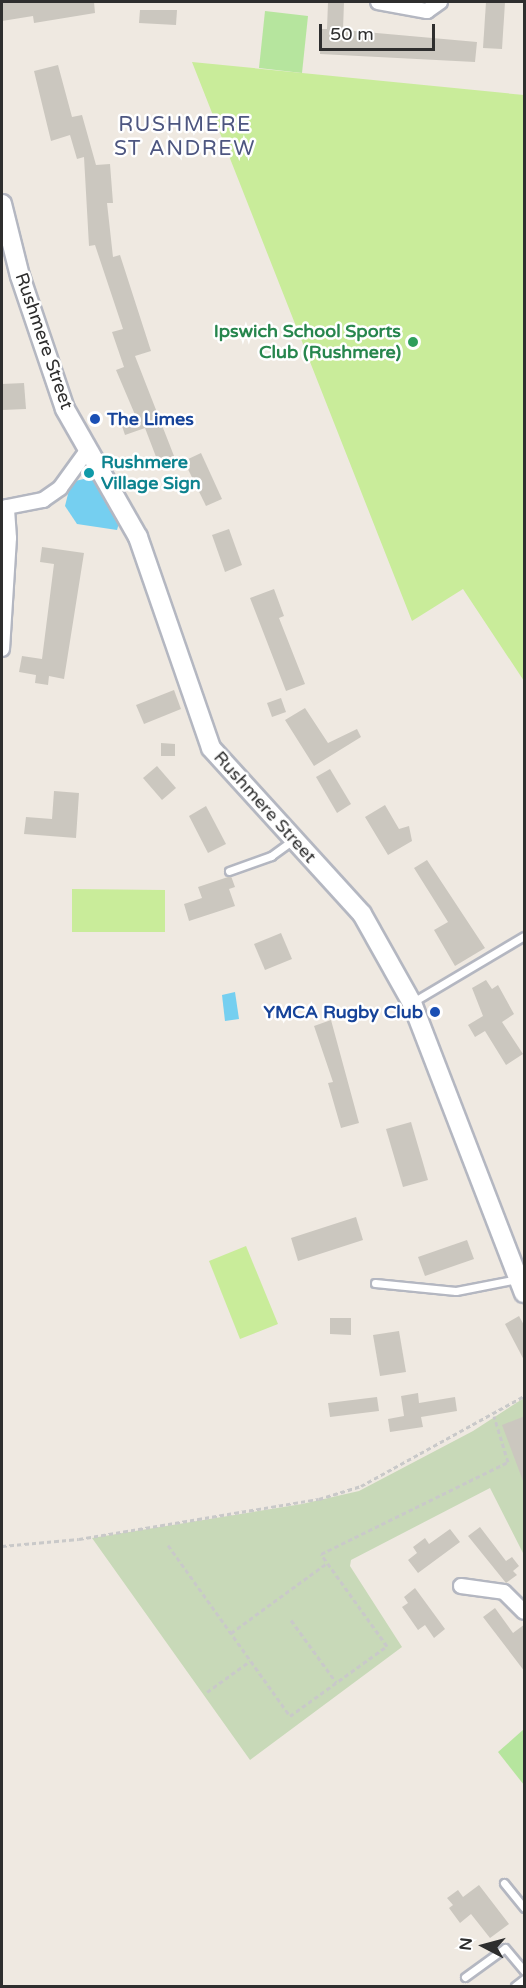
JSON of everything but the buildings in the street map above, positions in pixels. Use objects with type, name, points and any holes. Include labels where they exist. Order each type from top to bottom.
[{"type":"street","points":[[378,2],[427,11],[440,2]]},
{"type":"street","name":"Rushmere Street","points":[[2,204],[20,276],[65,409],[138,537],[211,748],[362,914],[412,1003],[521,1286]]},
{"type":"street","points":[[2,649],[9,538],[4,508],[43,500],[60,489],[89,448]]},
{"type":"street","points":[[460,1586],[504,1592],[525,1612]]},
{"type":"lane","points":[[229,871],[271,856],[294,839]]},
{"type":"lane","points":[[412,1003],[525,936]]},
{"type":"lane","points":[[375,1283],[456,1291],[521,1286]]},
{"type":"lane","points":[[504,1883],[525,1908]]},
{"type":"lane","points":[[465,1977],[505,1948],[525,1971]]},
{"type":"lane","points":[[515,1986],[525,1980]]},
{"type":"path","points":[[2,1546],[79,1539],[319,1499],[361,1486],[494,1416],[525,1396]]},
{"type":"path","points":[[168,1545],[290,1716],[387,1646],[321,1554],[508,1462],[494,1416]]},
{"type":"path","points":[[231,1633],[327,1563]]},
{"type":"path","points":[[291,1620],[336,1682]]},
{"type":"path","points":[[207,1692],[250,1660]]},
{"type":"green space","points":[[265,11],[308,16],[302,73],[259,68]]},
{"type":"green space","name":"Ipswich School Sports Club (Rushmere)","points":[[192,62],[524,95],[524,681],[463,589],[412,621]]},
{"type":"green space","points":[[72,889],[165,890],[165,932],[72,932]]},
{"type":"green space","points":[[246,1246],[278,1324],[240,1339],[209,1261]]},
{"type":"green space","points":[[524,1398],[524,1555],[490,1488],[351,1560],[350,1566],[402,1647],[250,1760],[92,1538],[302,1504],[359,1491],[473,1431]]},
{"type":"green space","points":[[524,1729],[524,1785],[498,1752]]},
{"type":"water","points":[[92,477],[119,523],[117,530],[77,524],[65,506],[71,482]]},
{"type":"water","points":[[235,992],[239,1019],[225,1021],[222,995]]},
{"type":"place","name":"Ipswich School Sports Club (Rushmere)","points":[[413,342]]},
{"type":"place","name":"The Limes","points":[[95,419]]},
{"type":"place","name":"Rushmere Village Sign","points":[[89,473]]},
{"type":"place","name":"YMCA Rugby Club","points":[[435,1012]]},
{"type":"district","name":"RUSHMERE ST ANDREW","points":[[185,137]]}]
